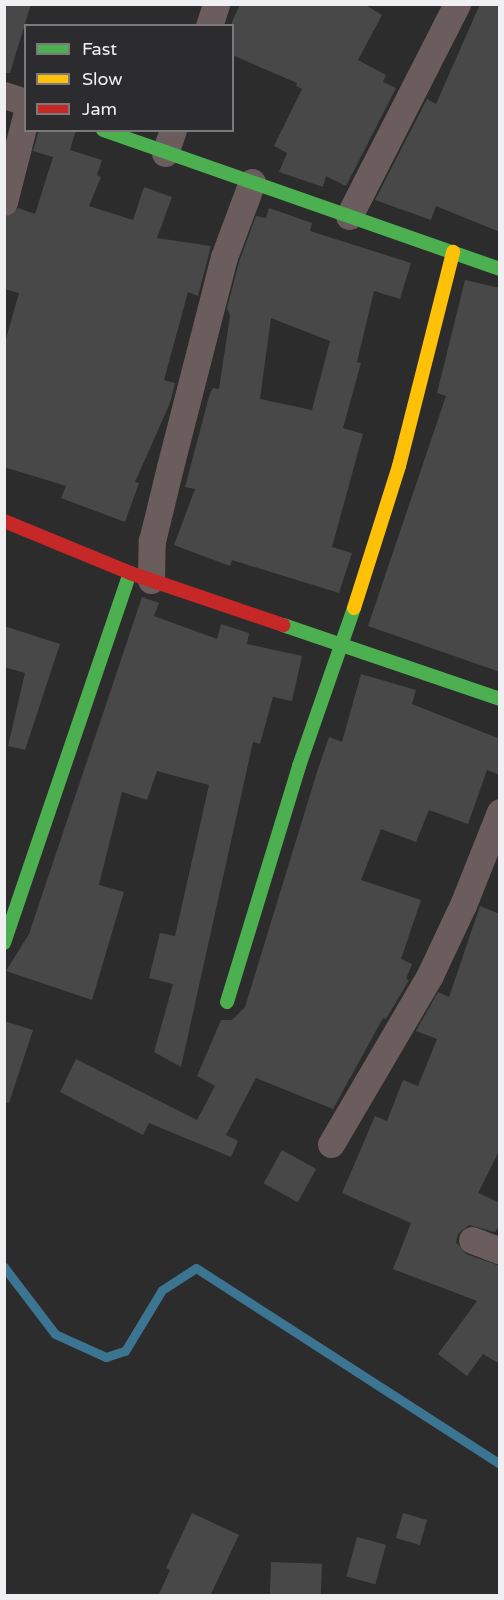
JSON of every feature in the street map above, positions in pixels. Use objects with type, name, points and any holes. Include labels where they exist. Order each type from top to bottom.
[{"type":"street","points":[[210,24],[216,4]]},
{"type":"street","points":[[349,216],[457,4]]},
{"type":"street","points":[[4,95],[24,101]]},
{"type":"street","points":[[4,202],[24,124]]},
{"type":"street","points":[[114,132],[169,142],[252,182],[500,268]]},
{"type":"street","points":[[4,943],[141,576],[224,257],[252,182]]},
{"type":"street","points":[[227,1002],[299,766],[342,646],[399,466],[453,252]]},
{"type":"street","points":[[4,521],[141,576],[500,699]]},
{"type":"street","points":[[331,1144],[430,975],[463,905],[500,812]]},
{"type":"street","points":[[472,1239],[500,1251]]},
{"type":"building","points":[[4,4],[31,4],[10,73],[4,73]]},
{"type":"building","points":[[240,4],[364,4],[382,15],[358,60],[386,75],[383,82],[396,88],[346,186],[326,176],[323,187],[279,172],[287,153],[274,146],[302,89],[296,86],[297,83],[234,56],[234,24],[232,22]]},
{"type":"building","points":[[480,4],[500,4],[500,232],[436,206],[431,220],[375,200],[427,99],[436,104]]},
{"type":"building","points":[[38,132],[75,132],[70,150],[102,160],[97,175],[101,177],[89,206],[133,220],[144,187],[172,197],[157,238],[211,246],[198,296],[188,292],[164,380],[175,383],[170,403],[135,482],[139,483],[125,522],[61,498],[66,486],[4,467],[4,346],[19,293],[4,289],[4,217],[18,208],[35,214],[53,157],[33,151]]},
{"type":"building","points":[[269,208],[312,223],[310,231],[411,263],[400,299],[374,291],[357,362],[361,363],[343,428],[363,434],[332,547],[352,553],[339,593],[232,560],[230,566],[174,545],[195,489],[185,487],[210,393],[213,388],[219,389],[230,316],[227,308],[239,262],[256,216],[266,218]],"holes":[[[271,318],[330,341],[312,410],[260,399]]]},
{"type":"building","points":[[465,280],[500,288],[500,672],[368,626],[446,396],[437,393]]},
{"type":"building","points":[[142,597],[159,603],[154,616],[217,639],[221,624],[249,633],[247,644],[302,656],[292,701],[273,697],[260,744],[253,742],[181,1067],[154,1052],[173,984],[149,978],[160,933],[175,936],[209,785],[157,771],[147,800],[122,792],[99,885],[124,892],[92,1000],[6,971],[29,934]]},
{"type":"building","points":[[4,626],[60,644],[25,750],[8,746],[25,673],[4,667]]},
{"type":"building","points":[[361,674],[416,690],[412,704],[500,739],[500,775],[487,770],[468,824],[429,810],[416,842],[381,829],[361,880],[421,900],[401,959],[412,964],[406,979],[409,980],[386,1019],[383,1018],[333,1109],[256,1078],[226,1135],[238,1141],[231,1157],[149,1123],[143,1135],[60,1092],[76,1059],[197,1120],[215,1086],[197,1076],[221,1020],[232,1020],[245,1007],[329,737],[342,742]]},
{"type":"building","points":[[480,906],[500,914],[500,1149],[478,1193],[500,1203],[500,1224],[495,1232],[469,1225],[458,1234],[456,1242],[466,1254],[500,1266],[500,1364],[483,1354],[467,1376],[438,1354],[477,1301],[393,1269],[411,1223],[342,1193],[375,1116],[387,1121],[403,1080],[418,1086],[437,1039],[416,1031],[438,992],[449,997]]},
{"type":"building","points":[[4,1021],[33,1030],[9,1103],[4,1102]]},
{"type":"building","points":[[282,1150],[316,1169],[298,1202],[264,1183]]},
{"type":"building","points":[[192,1513],[239,1535],[210,1596],[158,1596],[170,1570],[166,1568]]},
{"type":"building","points":[[403,1513],[427,1520],[420,1545],[396,1538]]},
{"type":"building","points":[[357,1537],[386,1545],[375,1584],[346,1577]]},
{"type":"building","points":[[271,1562],[322,1564],[321,1596],[270,1596]]},
{"type":"waterway","points":[[4,1267],[55,1334],[106,1357],[125,1351],[162,1290],[196,1268],[500,1464]]},
{"type":"traffic: fast","points":[[109,132],[500,269]]},
{"type":"traffic: fast","points":[[4,943],[130,573]]},
{"type":"traffic: fast","points":[[227,1002],[299,766],[354,608]]},
{"type":"traffic: fast","points":[[283,625],[500,699]]},
{"type":"traffic: slow","points":[[354,608],[399,466],[453,252]]},
{"type":"traffic: jam","points":[[4,521],[130,573],[283,625]]}]
